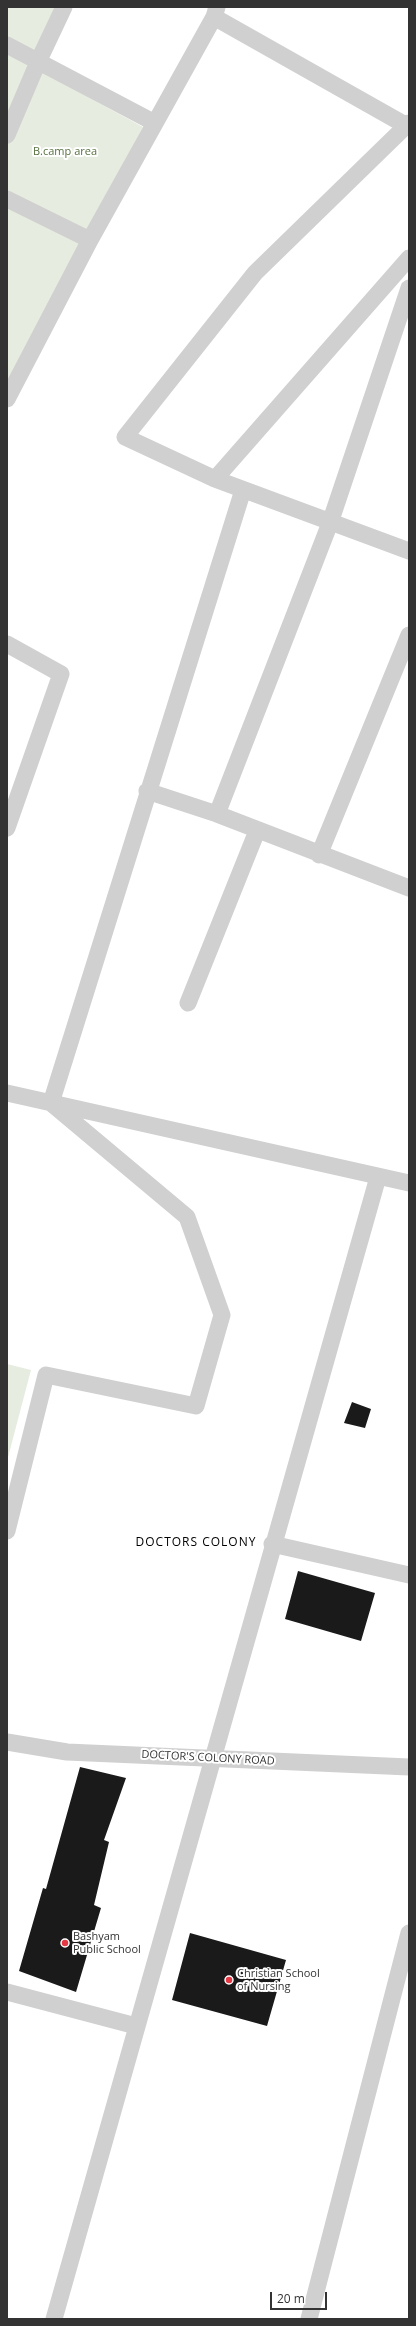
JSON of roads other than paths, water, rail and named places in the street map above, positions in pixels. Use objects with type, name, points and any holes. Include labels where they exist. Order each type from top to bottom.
[{"type":"street","points":[[7,135],[38,62],[64,7]]},
{"type":"street","points":[[8,393],[90,240],[216,12],[408,125],[255,273],[125,437],[215,479],[409,551]]},
{"type":"street","points":[[7,45],[154,124]]},
{"type":"street","points":[[7,199],[90,240]]},
{"type":"street","points":[[215,479],[409,258]]},
{"type":"street","points":[[217,814],[330,522],[409,288]]},
{"type":"street","points":[[52,1102],[147,791],[243,490]]},
{"type":"street","points":[[319,855],[409,635]]},
{"type":"street","points":[[7,644],[62,674],[7,828]]},
{"type":"street","points":[[147,791],[217,814],[319,855],[409,888]]},
{"type":"street","points":[[188,1003],[257,831]]},
{"type":"street","points":[[7,1093],[409,1183]]},
{"type":"street","points":[[7,1531],[46,1375],[196,1406],[222,1315],[187,1217],[52,1102]]},
{"type":"street","points":[[54,2319],[211,1759],[378,1177]]},
{"type":"street","points":[[272,1544],[409,1575]]},
{"type":"street","name":"DOCTOR'S COLONY ROAD","points":[[7,1742],[67,1752],[409,1767]]},
{"type":"street","points":[[309,2319],[409,1933]]},
{"type":"street","points":[[7,1992],[136,2026]]},
{"type":"place","name":"Bashyam Public School","points":[[65,1943]]},
{"type":"place","name":"Christian School of Nursing","points":[[229,1980]]},
{"type":"district","name":"DOCTORS COLONY","points":[[196,1543]]},
{"type":"park label","name":"B.camp area","points":[[65,152]]}]
